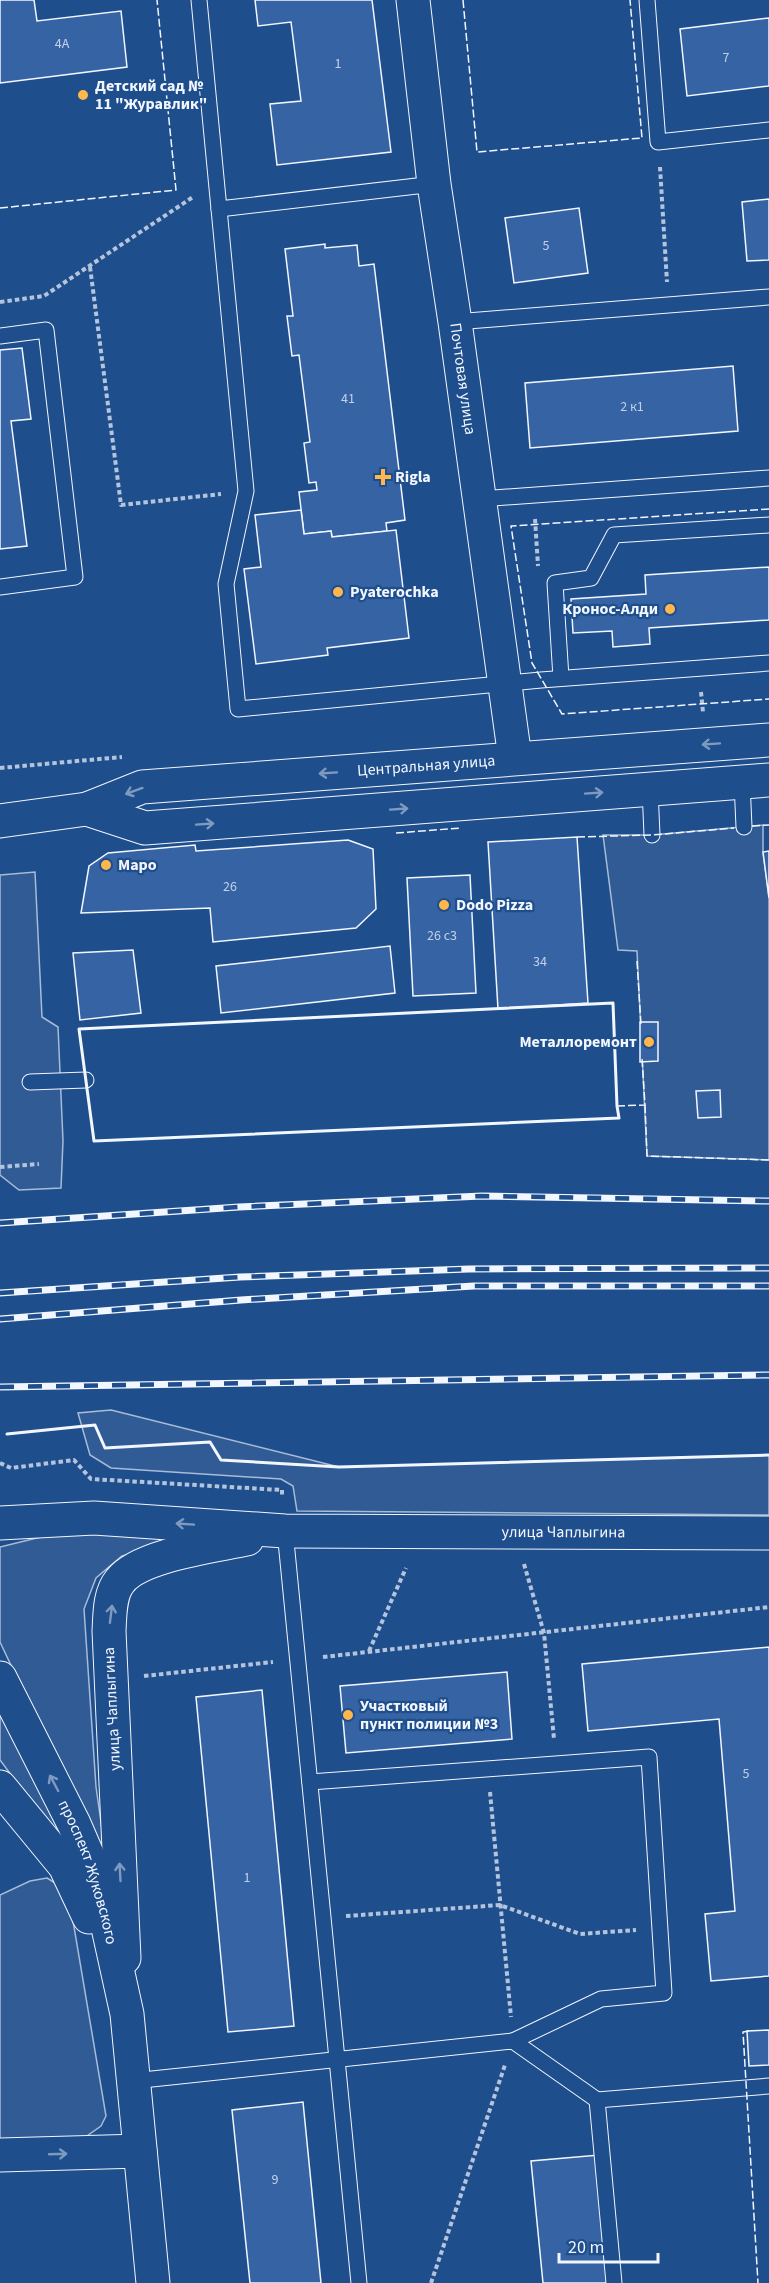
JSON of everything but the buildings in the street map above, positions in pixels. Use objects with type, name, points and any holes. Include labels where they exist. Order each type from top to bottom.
[{"type":"main road","name":"Почтовая улица","points":[[413,0],[434,184],[515,758]]},
{"type":"main road","name":"Центральная улица","points":[[1,818],[87,809],[142,787],[769,740]]},
{"type":"main road","name":"Центральная улица","points":[[87,809],[145,828],[756,781]]},
{"type":"main road","name":"улица Чаплыгина","points":[[0,1523],[94,1518],[285,1531],[769,1533]]},
{"type":"main road","name":"улица Чаплыгина","points":[[127,2014],[109,1631],[113,1597],[119,1582],[134,1569],[164,1557],[285,1531]]},
{"type":"main road","name":"проспект Жуковского","points":[[0,1678],[60,1794],[87,1854],[105,1914],[127,2014],[153,2283]]},
{"type":"main road","name":"проспект Жуковского","points":[[0,1786],[64,1866],[80,1896],[94,1932],[133,2081]]},
{"type":"main road","points":[[0,2155],[140,2151]]},
{"type":"lane","points":[[199,0],[246,491],[226,584],[238,709],[561,678],[769,663]]},
{"type":"lane","points":[[647,0],[658,142],[769,130]]},
{"type":"lane","points":[[219,209],[434,184]]},
{"type":"lane","points":[[455,322],[769,297]]},
{"type":"lane","points":[[0,336],[46,330],[75,577],[0,587]]},
{"type":"lane","points":[[480,499],[769,478]]},
{"type":"lane","points":[[561,678],[555,583],[591,578],[614,535],[769,525]]},
{"type":"lane","points":[[744,828],[756,781]]},
{"type":"lane","points":[[650,789],[652,835]]},
{"type":"lane","points":[[30,1082],[86,1080]]},
{"type":"lane","points":[[285,1531],[359,2283]]},
{"type":"lane","points":[[133,2081],[513,2041],[602,1999],[664,1994],[649,1757],[310,1782]]},
{"type":"lane","points":[[513,2041],[597,2100],[769,2086]]},
{"type":"lane","points":[[597,2100],[614,2283]]},
{"type":"path","points":[[658,142],[669,305]]},
{"type":"path","points":[[0,302],[44,296],[216,182]]},
{"type":"path","points":[[90,267],[121,506],[246,491]]},
{"type":"path","points":[[533,494],[539,570],[555,583]]},
{"type":"path","points":[[0,768],[54,763]]},
{"type":"path","points":[[0,1167],[39,1164]]},
{"type":"path","points":[[0,1463],[11,1468],[74,1460],[91,1479],[282,1490],[285,1531]]},
{"type":"path","points":[[524,1564],[544,1633],[557,1764]]},
{"type":"path","points":[[369,1652],[406,1568]]},
{"type":"path","points":[[141,1676],[769,1607]]},
{"type":"path","points":[[324,1918],[500,1905],[580,1934],[660,1929]]},
{"type":"shaded area","points":[[763,825],[763,852],[769,898],[769,1160],[647,1156],[637,951],[618,950],[603,835],[652,835]]},
{"type":"shaded area","points":[[35,872],[42,1017],[58,1027],[63,1141],[61,1188],[19,1190],[0,1175],[0,875]]},
{"type":"shaded area","points":[[111,1410],[339,1467],[769,1455],[769,1515],[297,1511],[293,1486],[281,1479],[111,1468],[90,1455],[78,1413]]},
{"type":"shaded area","points":[[85,1530],[219,1533],[122,1556],[96,1578],[84,1609],[96,1787],[108,1871],[0,1642],[0,1547],[45,1536]]},
{"type":"shaded area","points":[[0,1706],[59,1828],[53,1831],[0,1760]]},
{"type":"shaded area","points":[[47,1878],[60,1886],[71,1909],[106,2116],[101,2126],[71,2147],[0,2148],[0,1895],[30,1881]]},
{"type":"railway","points":[[0,1223],[239,1207],[482,1196],[769,1201]]},
{"type":"railway","points":[[0,1293],[240,1277],[469,1269],[769,1268]]},
{"type":"railway","points":[[0,1319],[241,1300],[474,1286],[769,1286]]},
{"type":"railway","points":[[0,1387],[769,1375]]},
{"type":"fence","points":[[0,208],[176,190],[157,0]]},
{"type":"fence","points":[[463,0],[477,152],[642,138],[630,0]]},
{"type":"fence","points":[[769,509],[511,526],[532,663],[562,714],[769,699]]},
{"type":"fence","points":[[752,826],[769,825]]},
{"type":"fence","points":[[396,833],[461,828]]},
{"type":"fence","points":[[577,837],[652,835],[734,828]]},
{"type":"fence","points":[[637,961],[641,1025]]},
{"type":"fence","points":[[617,1106],[645,1105],[642,1058]]},
{"type":"fence","points":[[645,1105],[647,1156],[769,1160]]},
{"type":"fence","points":[[749,2031],[743,2032],[758,2283]]},
{"type":"wall","points":[[613,1003],[619,1118],[94,1141],[79,1029],[613,1003]]},
{"type":"wall","points":[[7,1434],[95,1425],[105,1448],[210,1442],[221,1460],[339,1467],[769,1455]]},
{"type":"place","name":"Детский сад № 11 \"Журавлик\"","points":[[83,95]]},
{"type":"place","name":"Rigla","points":[[383,477]]},
{"type":"place","name":"Pyaterochka","points":[[338,592]]},
{"type":"place","name":"Кронос-Алди","points":[[670,609]]},
{"type":"place","name":"Маро","points":[[106,865]]},
{"type":"place","name":"Dodo Pizza","points":[[444,905]]},
{"type":"place","name":"Металлоремонт","points":[[649,1042]]},
{"type":"place","name":"Участковый пункт полиции №3","points":[[348,1715]]}]
